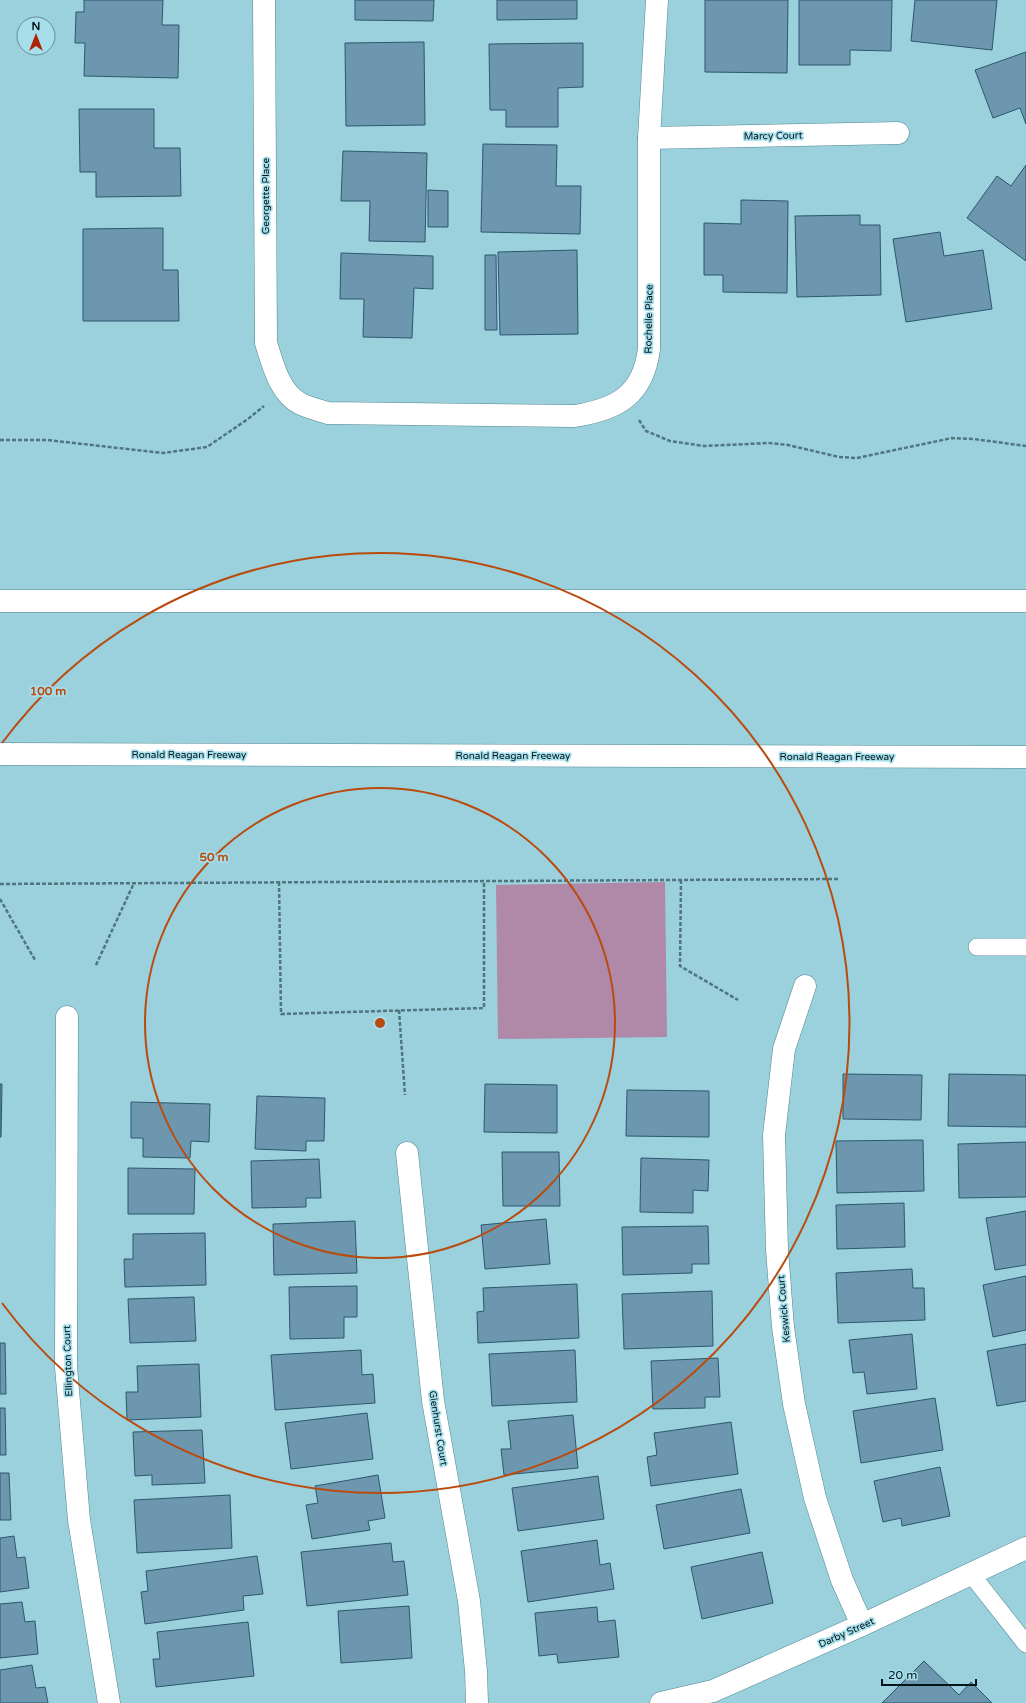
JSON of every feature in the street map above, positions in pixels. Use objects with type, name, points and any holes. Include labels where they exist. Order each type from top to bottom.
[{"type":"main road","name":"Georgette Place","points":[[264,0],[266,343],[284,389]]},
{"type":"main road","name":"Rochelle Place","points":[[284,389],[300,404],[328,413],[575,416],[599,412],[625,400],[638,386],[647,366],[649,349],[649,138],[657,0]]},
{"type":"main road","name":"Marcy Court","points":[[649,138],[898,133]]},
{"type":"main road","points":[[0,601],[1026,601]]},
{"type":"main road","name":"Ronald Reagan Freeway","points":[[0,754],[1026,756]]},
{"type":"main road","name":"Keswick Court","points":[[805,986],[784,1049],[774,1135],[777,1250],[783,1327],[794,1404],[816,1498],[842,1580],[862,1625]]},
{"type":"main road","name":"Ellington Court","points":[[67,1017],[66,1367],[79,1520],[109,1703]]},
{"type":"main road","name":"Glenhurst Court","points":[[407,1153],[433,1401],[469,1601],[476,1671],[476,1703]]},
{"type":"main road","name":"Darby Street","points":[[661,1703],[713,1691],[862,1625],[1026,1548]]},
{"type":"lane","points":[[977,947],[1026,947]]},
{"type":"lane","points":[[971,1574],[1026,1644]]},
{"type":"path","points":[[0,440],[47,440],[163,453],[207,447],[248,419],[284,389]]},
{"type":"path","points":[[625,400],[646,431],[670,441],[704,446],[769,443],[788,445],[839,457],[858,458],[952,438],[974,439],[1026,446]]},
{"type":"path","points":[[0,884],[840,879]]},
{"type":"path","points":[[681,880],[680,966],[738,1000]]},
{"type":"path","points":[[279,882],[281,1014],[484,1008],[484,881]]},
{"type":"path","points":[[96,965],[134,884]]},
{"type":"path","points":[[0,899],[35,960]]},
{"type":"path","points":[[399,1010],[405,1095]]},
{"type":"shaded area","points":[[665,882],[667,1037],[498,1039],[496,885]]},
{"type":"building","points":[[84,0],[163,0],[162,25],[179,25],[178,78],[84,76],[85,43],[75,43],[76,12],[84,12]]},
{"type":"building","points":[[355,0],[434,0],[433,21],[355,20]]},
{"type":"building","points":[[497,0],[577,0],[577,19],[497,20]]},
{"type":"building","points":[[705,0],[788,0],[787,73],[705,72]]},
{"type":"building","points":[[799,0],[892,0],[891,51],[850,50],[850,65],[799,65]]},
{"type":"building","points":[[915,0],[997,0],[992,50],[911,41]]},
{"type":"building","points":[[424,42],[425,125],[346,126],[345,43]]},
{"type":"building","points":[[583,43],[583,87],[558,88],[558,127],[506,127],[506,110],[490,110],[489,44]]},
{"type":"building","points":[[1026,52],[1026,124],[1020,108],[993,118],[975,70]]},
{"type":"building","points":[[79,109],[154,109],[154,148],[180,148],[181,196],[96,197],[96,172],[80,172]]},
{"type":"building","points":[[483,144],[557,145],[556,186],[581,186],[580,234],[481,232]]},
{"type":"building","points":[[343,151],[427,153],[425,242],[369,241],[370,201],[341,201]]},
{"type":"building","points":[[1026,165],[1026,261],[967,218],[997,176],[1011,186]]},
{"type":"building","points":[[428,190],[448,191],[448,227],[428,227]]},
{"type":"building","points":[[741,200],[788,201],[787,293],[723,292],[723,275],[704,275],[704,223],[741,224]]},
{"type":"building","points":[[860,215],[860,225],[880,225],[881,295],[797,297],[795,216]]},
{"type":"building","points":[[163,228],[163,270],[178,270],[179,321],[83,321],[83,229]]},
{"type":"building","points":[[940,232],[944,256],[983,250],[992,309],[906,322],[893,239]]},
{"type":"building","points":[[577,250],[578,334],[500,335],[498,252]]},
{"type":"building","points":[[341,253],[433,256],[433,289],[414,288],[412,338],[363,337],[364,299],[340,299]]},
{"type":"building","points":[[485,255],[496,255],[497,330],[485,330]]},
{"type":"building","points":[[843,1074],[922,1075],[921,1120],[843,1119]]},
{"type":"building","points":[[949,1074],[1026,1075],[1026,1127],[948,1126]]},
{"type":"building","points":[[0,1084],[2,1084],[1,1137],[0,1137]]},
{"type":"building","points":[[485,1084],[557,1085],[557,1133],[484,1132]]},
{"type":"building","points":[[627,1090],[709,1091],[709,1137],[626,1136]]},
{"type":"building","points":[[257,1096],[325,1098],[324,1141],[306,1141],[306,1151],[255,1149]]},
{"type":"building","points":[[131,1102],[210,1104],[209,1142],[191,1141],[190,1158],[143,1157],[143,1138],[131,1138]]},
{"type":"building","points":[[923,1140],[924,1191],[837,1193],[836,1141]]},
{"type":"building","points":[[1026,1142],[1026,1197],[959,1198],[958,1144]]},
{"type":"building","points":[[502,1152],[559,1152],[560,1206],[503,1206]]},
{"type":"building","points":[[641,1158],[709,1160],[708,1191],[693,1190],[693,1213],[640,1212]]},
{"type":"building","points":[[319,1159],[321,1198],[306,1198],[306,1207],[252,1208],[251,1161]]},
{"type":"building","points":[[128,1168],[195,1169],[194,1214],[128,1214]]},
{"type":"building","points":[[904,1203],[905,1247],[837,1249],[836,1205]]},
{"type":"building","points":[[1026,1211],[1026,1265],[995,1270],[986,1218]]},
{"type":"building","points":[[546,1219],[550,1264],[485,1269],[481,1225]]},
{"type":"building","points":[[355,1221],[357,1273],[274,1275],[273,1224]]},
{"type":"building","points":[[708,1226],[709,1264],[692,1264],[692,1273],[623,1275],[622,1227]]},
{"type":"building","points":[[205,1233],[206,1285],[125,1287],[124,1259],[133,1259],[133,1234]]},
{"type":"building","points":[[912,1269],[913,1288],[924,1288],[925,1320],[838,1323],[836,1273]]},
{"type":"building","points":[[1026,1276],[1026,1330],[993,1337],[983,1285]]},
{"type":"building","points":[[577,1284],[579,1338],[478,1343],[477,1312],[484,1311],[483,1288]]},
{"type":"building","points":[[357,1286],[357,1317],[344,1317],[344,1338],[290,1339],[289,1287]]},
{"type":"building","points":[[712,1291],[713,1346],[624,1349],[622,1294]]},
{"type":"building","points":[[194,1297],[196,1341],[130,1343],[128,1299]]},
{"type":"building","points":[[912,1334],[917,1389],[867,1394],[864,1372],[853,1373],[849,1340]]},
{"type":"building","points":[[0,1343],[5,1343],[6,1394],[0,1394]]},
{"type":"building","points":[[1026,1344],[1026,1401],[997,1406],[987,1351]]},
{"type":"building","points":[[361,1350],[362,1375],[373,1374],[375,1403],[275,1410],[271,1355]]},
{"type":"building","points":[[575,1350],[577,1402],[492,1406],[489,1354]]},
{"type":"building","points":[[718,1358],[720,1397],[705,1397],[705,1408],[653,1409],[651,1361]]},
{"type":"building","points":[[199,1364],[201,1417],[127,1420],[126,1392],[138,1392],[137,1366]]},
{"type":"building","points":[[935,1398],[943,1450],[861,1463],[853,1411]]},
{"type":"building","points":[[0,1408],[5,1408],[6,1455],[0,1455]]},
{"type":"building","points":[[367,1413],[373,1459],[291,1469],[285,1423]]},
{"type":"building","points":[[573,1415],[578,1468],[504,1475],[501,1449],[511,1449],[508,1421]]},
{"type":"building","points":[[731,1422],[738,1474],[651,1486],[647,1457],[657,1455],[654,1433]]},
{"type":"building","points":[[202,1430],[205,1483],[152,1485],[152,1475],[135,1476],[133,1432]]},
{"type":"building","points":[[940,1467],[950,1516],[902,1526],[901,1518],[883,1522],[874,1481]]},
{"type":"building","points":[[0,1473],[9,1473],[11,1520],[0,1520]]},
{"type":"building","points":[[378,1475],[385,1518],[368,1521],[370,1530],[312,1539],[306,1505],[318,1503],[315,1486]]},
{"type":"building","points":[[598,1476],[604,1519],[518,1531],[512,1488]]},
{"type":"building","points":[[741,1489],[750,1533],[664,1549],[656,1505]]},
{"type":"building","points":[[230,1495],[232,1548],[137,1553],[134,1500]]},
{"type":"building","points":[[14,1536],[17,1558],[25,1557],[29,1588],[0,1592],[0,1538]]},
{"type":"building","points":[[597,1540],[600,1565],[610,1563],[614,1589],[528,1602],[521,1551]]},
{"type":"building","points":[[391,1543],[393,1562],[404,1561],[408,1595],[307,1606],[301,1552]]},
{"type":"building","points":[[762,1552],[773,1603],[702,1619],[691,1567]]},
{"type":"building","points":[[257,1556],[263,1594],[243,1596],[244,1610],[145,1624],[141,1592],[148,1591],[146,1571]]},
{"type":"building","points":[[22,1602],[25,1622],[35,1621],[38,1654],[0,1658],[0,1604]]},
{"type":"building","points":[[409,1606],[412,1658],[341,1663],[338,1611]]},
{"type":"building","points":[[597,1607],[598,1622],[615,1620],[619,1657],[558,1663],[557,1654],[539,1656],[535,1613]]},
{"type":"building","points":[[248,1622],[254,1676],[156,1687],[153,1659],[160,1659],[157,1632]]},
{"type":"building","points":[[924,1661],[959,1695],[971,1682],[992,1703],[882,1703]]},
{"type":"building","points":[[32,1665],[36,1688],[45,1687],[48,1703],[0,1703],[0,1670]]}]
